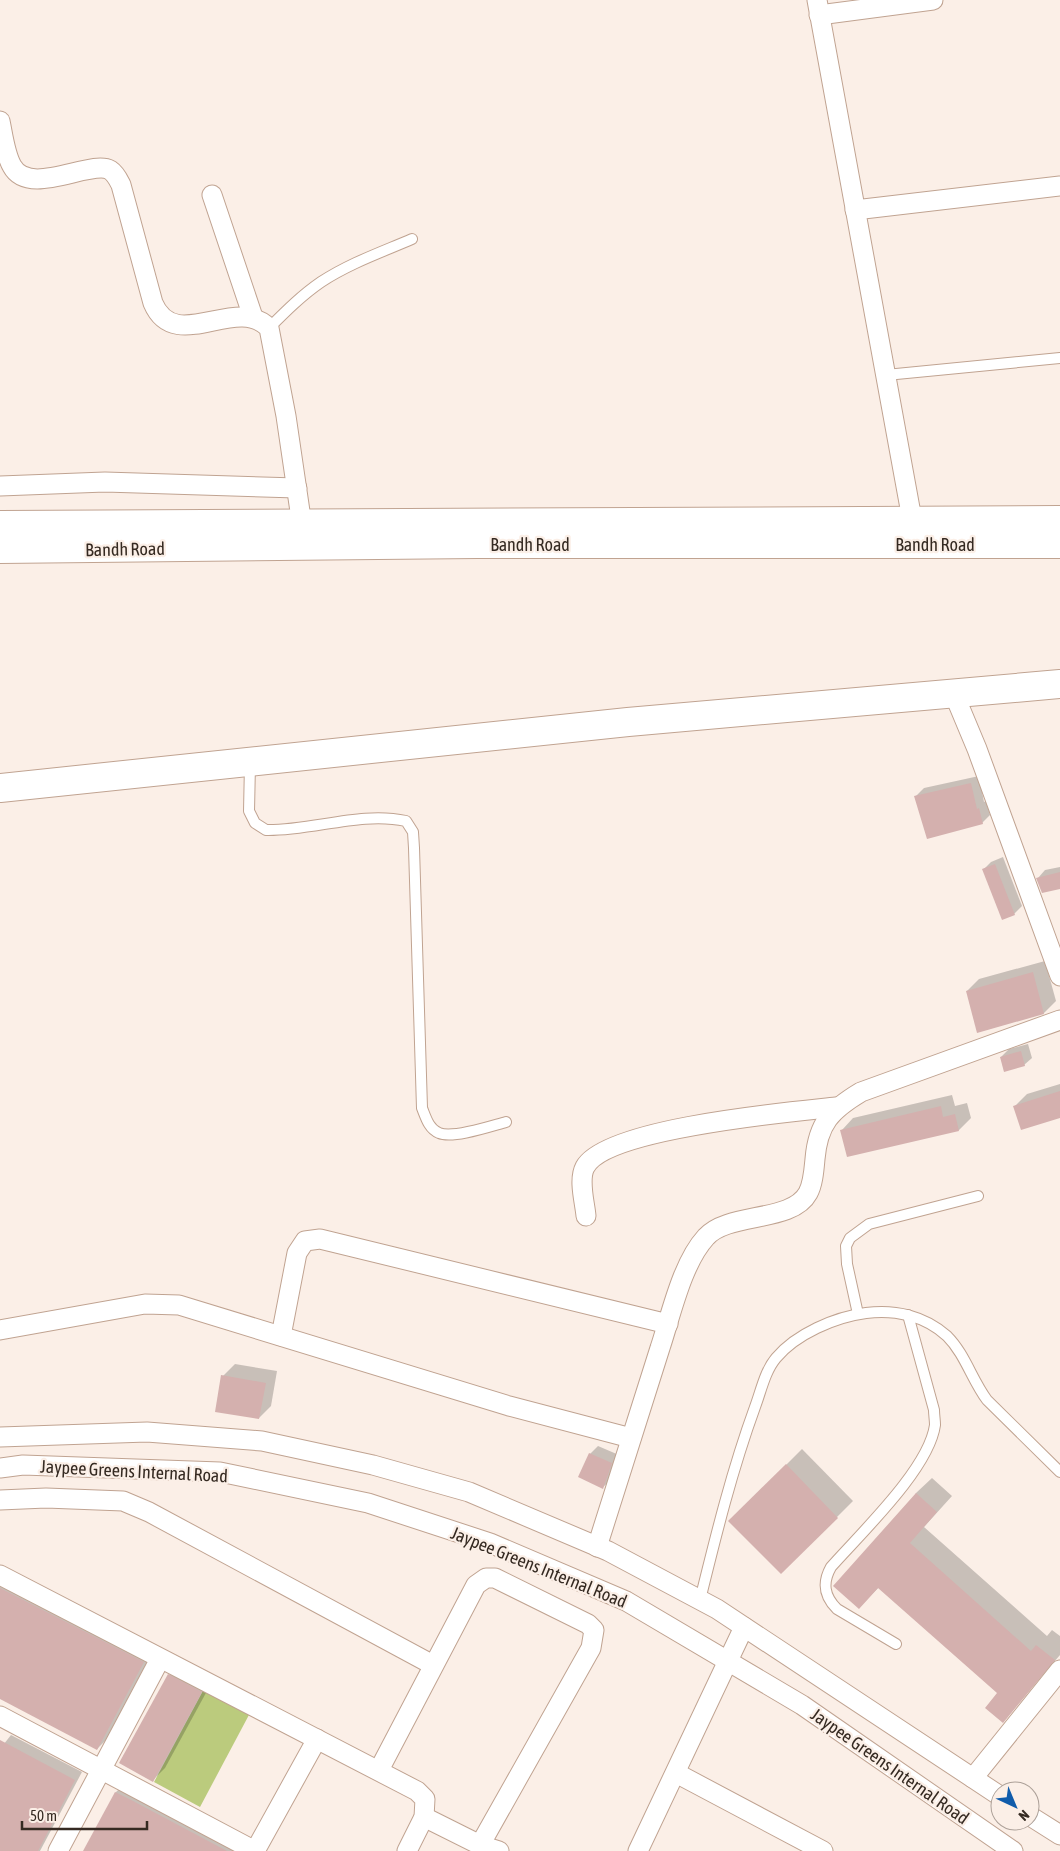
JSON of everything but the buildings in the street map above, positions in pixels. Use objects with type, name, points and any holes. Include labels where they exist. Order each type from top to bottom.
[{"type":"main road","name":"Bandh Road","points":[[0,549],[477,544],[914,533],[1060,520]]},
{"type":"main road","name":"Bandh Road","points":[[0,525],[302,524],[914,533],[1060,544]]},
{"type":"main road","points":[[0,788],[628,722],[1060,684]]},
{"type":"street","points":[[914,533],[818,7],[932,0]]},
{"type":"street","points":[[0,121],[12,166],[17,172],[28,177],[58,177],[100,168],[109,169],[116,174],[121,185],[153,303],[157,314],[166,322],[173,325],[185,325],[253,317],[262,321],[269,328],[278,365],[302,524]]},
{"type":"street","points":[[855,210],[1060,186]]},
{"type":"street","points":[[212,195],[253,317]]},
{"type":"street","points":[[0,486],[105,482],[297,488]]},
{"type":"street","points":[[954,694],[977,749],[1060,976]]},
{"type":"street","points":[[597,1547],[692,1254],[707,1235],[726,1226],[795,1205],[808,1194],[814,1172],[816,1147],[823,1124],[836,1107],[861,1092],[1060,1020]]},
{"type":"street","points":[[586,1216],[582,1175],[586,1166],[605,1151],[678,1128],[836,1107]]},
{"type":"street","points":[[281,1336],[297,1253],[305,1241],[320,1239],[668,1324]]},
{"type":"street","points":[[0,1330],[145,1304],[179,1305],[509,1406],[632,1438]]},
{"type":"street","name":"Jaypee Greens Internal Road","points":[[0,1437],[147,1432],[262,1441],[374,1465],[469,1492],[597,1547],[700,1600],[990,1790]]},
{"type":"street","name":"Jaypee Greens Internal Road","points":[[0,1468],[23,1466],[220,1472],[368,1503],[490,1544],[626,1601],[802,1705],[1014,1851]]},
{"type":"street","points":[[0,1500],[46,1498],[123,1501],[150,1512],[433,1665]]},
{"type":"street","points":[[0,1575],[417,1791],[425,1799],[424,1817],[407,1851]]},
{"type":"street","points":[[379,1770],[476,1584],[486,1578],[495,1578],[588,1624],[594,1630],[591,1648],[480,1844]]},
{"type":"street","points":[[638,1851],[726,1660],[744,1627]]},
{"type":"street","points":[[58,1851],[160,1659]]},
{"type":"street","points":[[972,1778],[1060,1670]]},
{"type":"street","points":[[0,1716],[255,1851],[317,1739]]},
{"type":"street","points":[[676,1772],[823,1851]]},
{"type":"street","points":[[424,1817],[499,1851]]},
{"type":"street","points":[[1040,1822],[1060,1835]]},
{"type":"lane","points":[[269,328],[298,299],[321,282],[348,266],[412,239]]},
{"type":"lane","points":[[886,375],[1060,358]]},
{"type":"lane","points":[[250,762],[249,811],[255,824],[266,830],[370,819],[393,818],[406,821],[413,832],[414,848],[422,1108],[428,1125],[440,1134],[459,1134],[506,1122]]},
{"type":"lane","points":[[858,1314],[847,1264],[846,1246],[850,1238],[869,1224],[978,1196]]},
{"type":"lane","points":[[700,1600],[743,1440],[774,1360],[800,1338],[832,1322],[858,1314],[881,1311],[908,1315],[929,1323],[955,1345],[977,1386],[987,1400],[1060,1472]]},
{"type":"lane","points":[[896,1644],[837,1609],[829,1601],[824,1588],[825,1578],[830,1567],[893,1497],[918,1464],[935,1425],[934,1410],[908,1315]]},
{"type":"green space","points":[[204,1689],[250,1713],[200,1807],[154,1782]]}]
